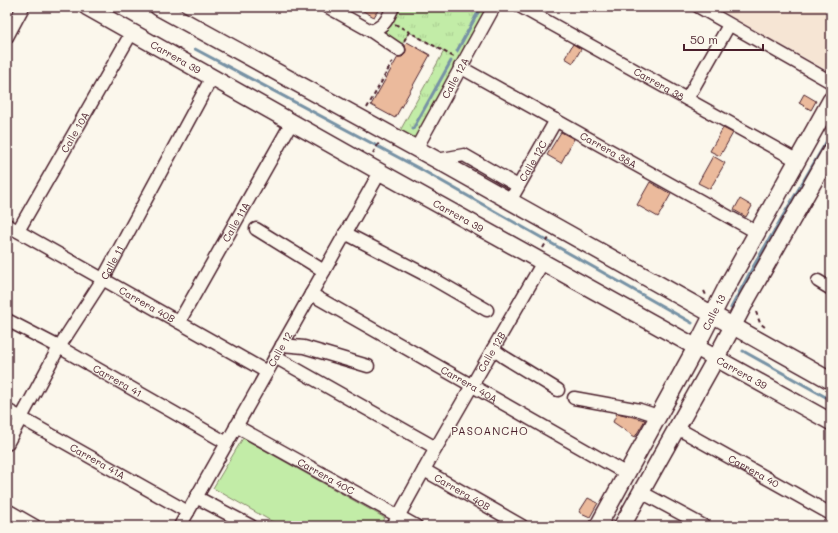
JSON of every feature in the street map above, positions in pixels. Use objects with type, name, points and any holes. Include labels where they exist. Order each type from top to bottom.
[{"type":"main road","name":"Carrera 39","points":[[87,7],[380,172],[718,355],[831,422]]},
{"type":"main road","points":[[164,8],[684,298],[730,331],[767,337]]},
{"type":"main road","name":"Calle 13","points":[[598,526],[698,344],[726,288],[831,100]]},
{"type":"main road","points":[[622,526],[730,331],[752,305],[831,150]]},
{"type":"main road","points":[[684,298],[696,300],[707,298],[718,295],[726,288]]},
{"type":"main road","points":[[752,305],[747,310],[749,321],[754,333],[767,337],[831,381]]},
{"type":"street","points":[[9,32],[14,13],[13,7]]},
{"type":"street","points":[[9,32],[23,7]]},
{"type":"street","points":[[328,7],[371,31],[399,50]]},
{"type":"street","points":[[371,31],[380,28],[387,20],[393,7]]},
{"type":"street","name":"Calle 12A","points":[[416,149],[494,7]]},
{"type":"street","name":"Carrera 38","points":[[521,7],[798,161]]},
{"type":"street","points":[[699,7],[831,82]]},
{"type":"street","points":[[688,99],[729,25]]},
{"type":"street","name":"Calle 10A","points":[[18,231],[132,32]]},
{"type":"street","name":"Carrera 38A","points":[[460,67],[758,233]]},
{"type":"street","name":"Calle 11","points":[[7,444],[59,347],[103,279],[212,77]]},
{"type":"street","name":"Calle 12C","points":[[510,201],[556,120]]},
{"type":"street","name":"Calle 11A","points":[[179,322],[292,122]]},
{"type":"street","points":[[437,160],[464,155],[518,186]]},
{"type":"street","name":"Calle 12","points":[[180,526],[380,172]]},
{"type":"street","name":"Carrera 40B","points":[[7,225],[267,372]]},
{"type":"street","points":[[256,229],[324,271]]},
{"type":"street","points":[[345,233],[487,310]]},
{"type":"street","name":"Calle 12B","points":[[396,521],[493,349],[541,258]]},
{"type":"street","points":[[818,281],[831,289]]},
{"type":"street","name":"Carrera 40A","points":[[311,294],[626,474]]},
{"type":"street","name":"Carrera 41","points":[[7,320],[59,347],[227,443]]},
{"type":"street","points":[[282,345],[304,347],[368,366]]},
{"type":"street","points":[[493,349],[558,390]]},
{"type":"street","points":[[275,357],[436,448]]},
{"type":"street","points":[[574,398],[640,410],[658,416]]},
{"type":"street","name":"Carrera 41A","points":[[7,410],[188,512]]},
{"type":"street","name":"Carrera 40C","points":[[236,426],[396,521],[416,526]]},
{"type":"street","name":"Carrera 40","points":[[677,428],[831,514]]},
{"type":"street","name":"Carrera 40B","points":[[424,470],[522,526]]},
{"type":"street","points":[[641,492],[704,526]]},
{"type":"street","points":[[196,497],[251,526]]},
{"type":"street","points":[[7,510],[35,526]]},
{"type":"path","points":[[387,20],[444,51]]},
{"type":"path","points":[[360,118],[399,50]]},
{"type":"path","points":[[372,157],[381,140]]},
{"type":"path","points":[[541,258],[551,235]]},
{"type":"path","points":[[752,305],[760,322],[765,328],[767,337]]},
{"type":"shaded area","points":[[714,7],[831,7],[831,66],[828,71]]},
{"type":"green space","points":[[393,7],[494,7],[416,149],[396,138],[444,51],[409,32],[399,50],[371,31]]},
{"type":"green space","points":[[243,438],[385,518],[381,526],[280,526],[213,488]]},
{"type":"building","points":[[356,7],[380,7],[374,17]]},
{"type":"building","points":[[407,42],[430,55],[395,118],[371,105],[398,57],[402,57],[405,54],[405,45]]},
{"type":"building","points":[[573,44],[581,49],[573,63],[565,58]]},
{"type":"building","points":[[804,94],[816,101],[811,110],[799,103]]},
{"type":"building","points":[[723,128],[733,133],[720,156],[710,151]]},
{"type":"building","points":[[561,132],[574,139],[561,163],[547,155]]},
{"type":"building","points":[[713,156],[725,163],[710,189],[698,183]]},
{"type":"building","points":[[650,182],[671,194],[658,217],[637,205]]},
{"type":"building","points":[[740,199],[752,206],[746,217],[734,210]]},
{"type":"building","points":[[617,413],[645,420],[635,437],[613,422]]},
{"type":"building","points":[[588,498],[598,503],[590,517],[579,512]]},
{"type":"waterway","points":[[457,51],[481,7]]},
{"type":"waterway","points":[[195,49],[422,170],[692,323]]},
{"type":"waterway","points":[[413,129],[451,61]]},
{"type":"waterway","points":[[731,308],[753,267],[831,134]]},
{"type":"waterway","points":[[743,351],[831,400]]},
{"type":"district","name":"PASOANCHO","points":[[490,431]]}]
